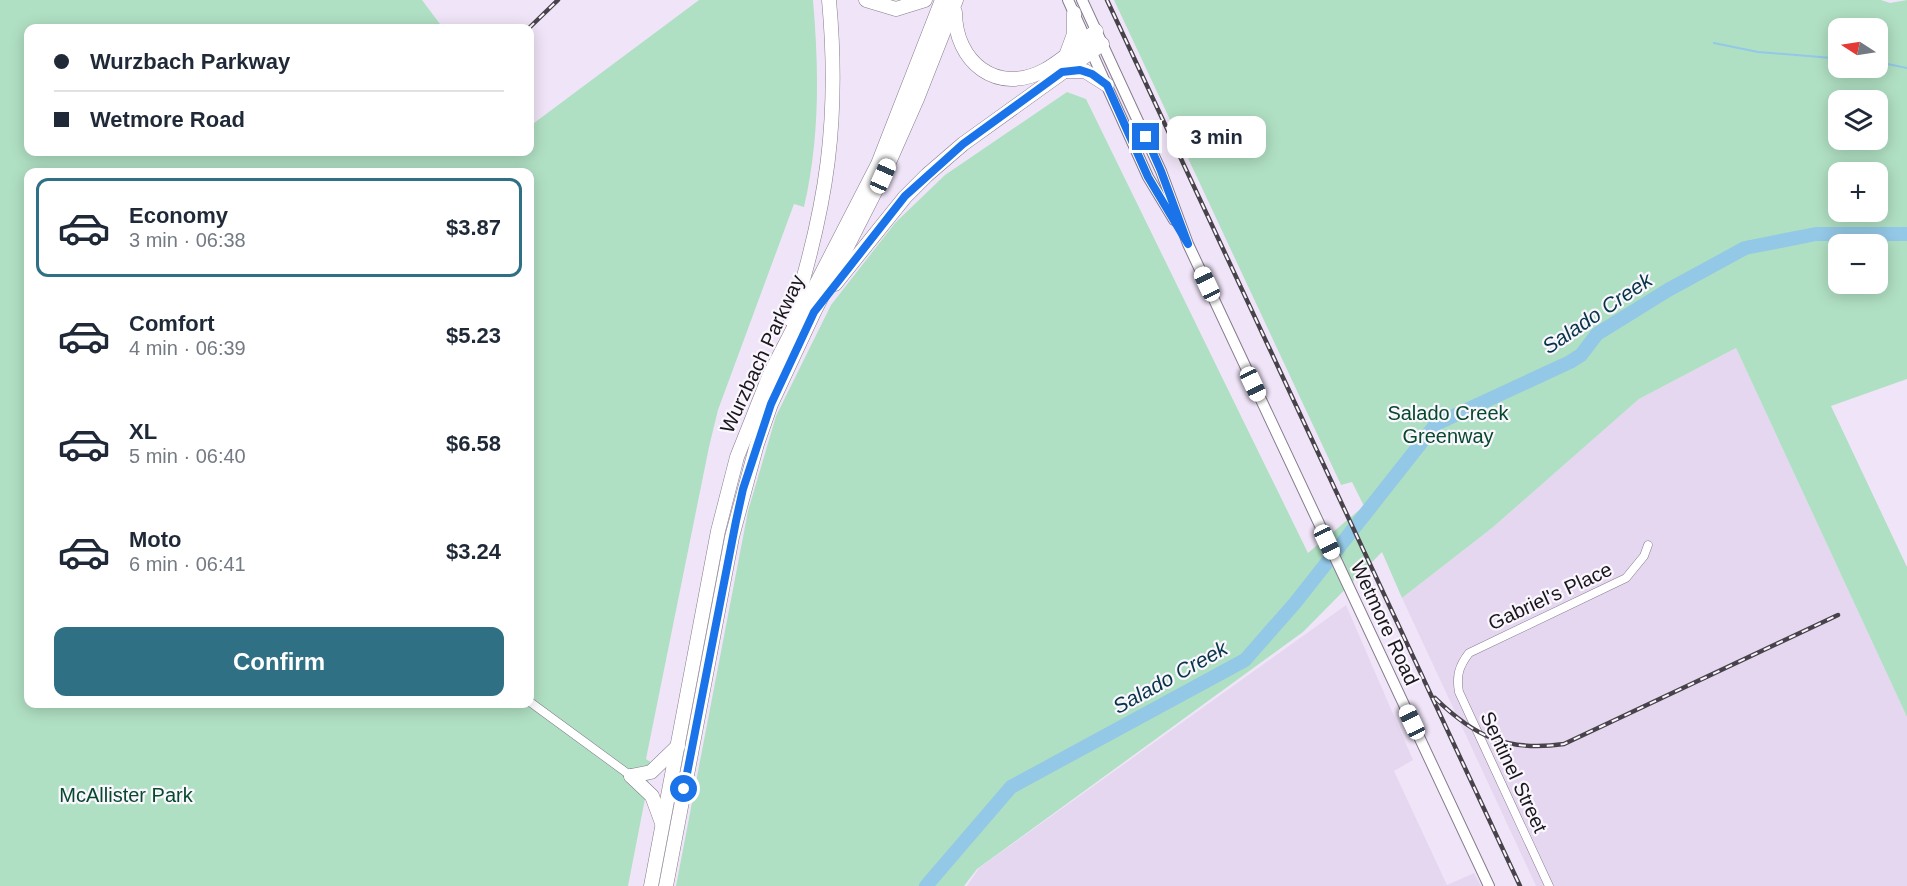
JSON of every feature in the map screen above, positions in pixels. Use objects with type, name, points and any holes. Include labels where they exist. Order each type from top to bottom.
[{"type":"highway","points":[[770,374],[810,258],[826,190],[833,85],[829,0]]},
{"type":"highway","points":[[866,0],[896,9],[925,0]]},
{"type":"highway","name":"Wurzbach Parkway","points":[[651,886],[725,501],[745,434],[770,374],[878,164],[942,0]]},
{"type":"highway","points":[[956,0],[955,28],[969,60],[983,71],[1002,77],[1024,78],[1046,69],[1067,53],[1094,41]]},
{"type":"highway","name":"Wurzbach Parkway","points":[[666,886],[743,489],[771,404],[814,312],[883,176],[917,99],[956,0]]},
{"type":"highway","points":[[1067,53],[1073,35],[1071,7]]},
{"type":"highway","points":[[814,312],[867,242],[927,175],[963,144],[1062,72],[1094,41]]},
{"type":"highway","points":[[1062,72],[1085,71],[1107,85]]},
{"type":"highway","points":[[631,776],[651,772],[678,746]]},
{"type":"highway","points":[[631,776],[652,796],[663,825]]},
{"type":"main road","name":"Wetmore Road","points":[[1082,0],[1107,85],[1148,177],[1188,244]]},
{"type":"main road","name":"Wetmore Road","points":[[1071,7],[1094,41],[1161,171],[1188,244],[1489,886]]},
{"type":"street","name":"Gabriel's Place","points":[[1459,669],[1469,653],[1626,578],[1644,556],[1648,545]]},
{"type":"street","name":"Sentinel Street","points":[[1459,669],[1456,679],[1459,692],[1549,886]]},
{"type":"street","points":[[534,705],[631,776]]},
{"type":"shaded area","points":[[1736,348],[1907,717],[1907,886],[1536,886],[1402,598],[1492,528],[1639,399]]},
{"type":"shaded area","points":[[1346,605],[1413,760],[1394,771],[1447,885],[1474,873],[1481,886],[967,886],[979,868]]},
{"type":"green space","name":"McAllister Park","points":[[0,0],[422,0],[440,24],[24,24],[24,156],[534,156],[534,123],[699,0],[813,0],[817,104],[813,155],[804,207],[794,204],[718,410],[646,759],[652,763],[628,886],[0,886]]},
{"type":"green space","name":"Salado Creek Greenway","points":[[1114,0],[1881,0],[1890,3],[1907,0],[1907,379],[1831,406],[1907,567],[1907,717],[1736,348],[1639,399],[1492,528],[1402,598],[1382,552],[1303,632],[977,869],[964,886],[676,886],[748,511],[776,416],[831,305],[895,223],[945,175],[1067,92],[1086,99],[1308,553],[1364,506],[1352,482],[1341,485]]},
{"type":"waterway","points":[[1714,43],[1758,52],[1828,58]]},
{"type":"waterway","points":[[1888,64],[1907,68]]},
{"type":"waterway","name":"Salado Creek","points":[[926,886],[1011,787],[1245,660],[1295,603],[1436,424],[1570,362],[1581,355],[1597,334],[1668,290],[1745,248],[1816,234],[1907,234]]},
{"type":"railway","points":[[533,24],[558,0]]},
{"type":"railway","points":[[1107,0],[1520,886]]},
{"type":"railway","points":[[1435,698],[1464,723],[1493,739],[1525,746],[1564,744],[1838,615]]},
{"type":"route","points":[[684,789],[743,489],[771,404],[814,312],[905,196],[927,175],[963,144],[1062,72],[1072,70],[1085,71],[1107,85],[1148,177],[1188,244],[1146,137]]}]
